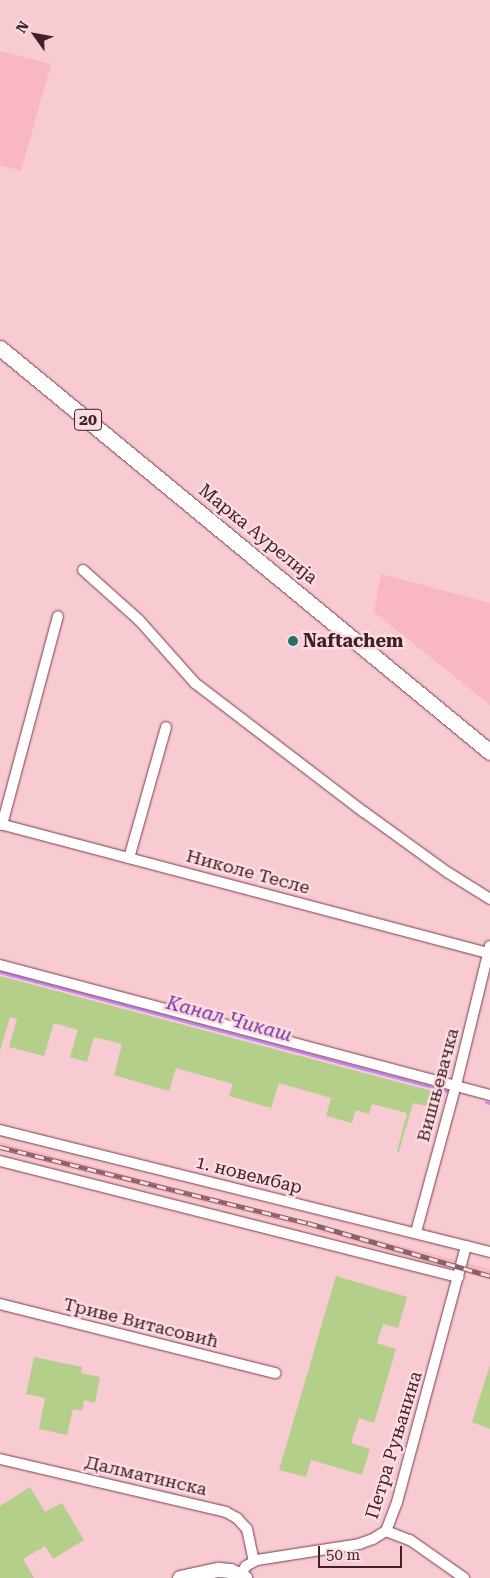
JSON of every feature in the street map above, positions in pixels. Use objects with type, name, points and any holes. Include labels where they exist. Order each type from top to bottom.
[{"type":"main road","name":"Марка Аурелија","points":[[0,348],[490,752]]},
{"type":"street","points":[[83,570],[133,614],[194,683],[364,812],[447,872],[490,899]]},
{"type":"street","points":[[1,824],[58,616]]},
{"type":"street","points":[[129,858],[166,727]]},
{"type":"street","name":"Николе Тесле","points":[[1,824],[489,949]]},
{"type":"street","name":"Вишњевачка","points":[[416,1232],[456,1085],[489,949]]},
{"type":"street","points":[[0,965],[490,1095]]},
{"type":"street","name":"1. новембар","points":[[0,1130],[379,1225],[416,1232],[490,1252]]},
{"type":"street","points":[[0,1161],[459,1276]]},
{"type":"street","name":"Петра Руњанина","points":[[254,1561],[359,1544],[373,1539],[386,1530],[397,1502],[466,1246]]},
{"type":"street","name":"Триве Витасовић","points":[[0,1304],[275,1373]]},
{"type":"street","name":"Далматинска","points":[[0,1459],[226,1512],[237,1518],[246,1529],[254,1561]]},
{"type":"street","points":[[386,1530],[410,1540],[464,1578]]},
{"type":"street","points":[[180,1578],[219,1570],[243,1576],[246,1566],[254,1561]]},
{"type":"shaded area","points":[[0,51],[51,64],[21,171],[0,165]]},
{"type":"shaded area","points":[[381,574],[490,603],[490,705],[374,612]]},
{"type":"shaded area","points":[[0,1142],[490,1269],[490,1280],[298,1226],[0,1151]]},
{"type":"green space","points":[[0,976],[443,1094],[439,1109],[413,1103],[399,1152],[397,1152],[407,1113],[372,1104],[369,1114],[356,1110],[352,1123],[326,1116],[331,1098],[279,1083],[271,1108],[229,1096],[233,1084],[176,1068],[169,1091],[114,1075],[122,1044],[94,1037],[87,1062],[70,1057],[78,1030],[54,1023],[44,1056],[9,1047],[17,1019],[10,1017],[0,1051]]},
{"type":"green space","points":[[336,1276],[407,1297],[398,1328],[383,1324],[377,1343],[396,1349],[374,1423],[359,1418],[351,1443],[370,1449],[362,1475],[311,1460],[306,1477],[279,1470]]},
{"type":"green space","points":[[34,1357],[82,1367],[81,1373],[100,1377],[95,1403],[84,1400],[82,1411],[73,1409],[67,1435],[39,1429],[45,1398],[26,1394]]},
{"type":"green space","points":[[490,1365],[490,1429],[472,1422]]},
{"type":"green space","points":[[30,1487],[45,1512],[62,1503],[84,1540],[53,1559],[45,1546],[23,1559],[34,1578],[0,1578],[0,1506]]},
{"type":"waterway","name":"Канал Чикаш","points":[[0,972],[451,1092]]},
{"type":"waterway","name":"Канал Чикаш","points":[[486,1102],[490,1103]]},
{"type":"railway","points":[[0,1147],[308,1223],[490,1276]]},
{"type":"place","name":"Naftachem","points":[[293,641]]}]
